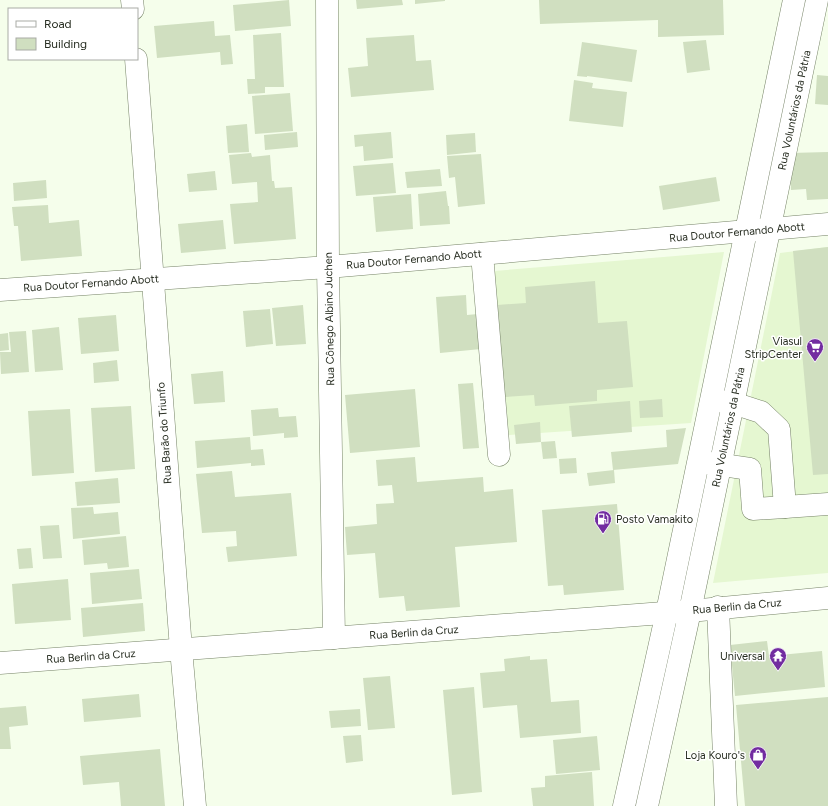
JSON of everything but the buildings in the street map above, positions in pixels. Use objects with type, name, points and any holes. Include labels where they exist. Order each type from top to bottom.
[{"type":"street","name":"Rua Cônego Albino Juchen","points":[[327,0],[328,267],[334,638]]},
{"type":"street","name":"Rua Voluntários da Pátria","points":[[624,806],[667,612],[794,0]]},
{"type":"street","name":"Rua Voluntários da Pátria","points":[[647,806],[690,610],[817,0]]},
{"type":"street","points":[[786,40],[807,47]]},
{"type":"street","name":"Rua Barão do Triunfo","points":[[136,60],[181,649],[195,806]]},
{"type":"street","name":"Rua Doutor Fernando Abott","points":[[0,290],[328,267],[828,224]]},
{"type":"street","points":[[482,254],[499,455]]},
{"type":"street","points":[[711,399],[733,403],[761,412],[779,429],[785,507]]},
{"type":"street","points":[[698,461],[750,470],[754,509],[828,504]]},
{"type":"street","points":[[685,526],[706,530]]},
{"type":"street","name":"Rua Berlin da Cruz","points":[[0,663],[718,608],[828,598]]},
{"type":"street","points":[[718,608],[726,806]]},
{"type":"street","points":[[630,778],[652,785]]},
{"type":"shaded area","points":[[828,247],[828,573],[713,583],[780,253]]},
{"type":"shaded area","points":[[724,252],[691,423],[509,435],[494,271]]},
{"type":"place","name":"Viasul StripCenter","points":[[815,362]]},
{"type":"place","name":"Posto Vamakito","points":[[603,534]]},
{"type":"place","name":"Universal","points":[[778,671]]},
{"type":"place","name":"Loja Kouro's","points":[[758,770]]}]
